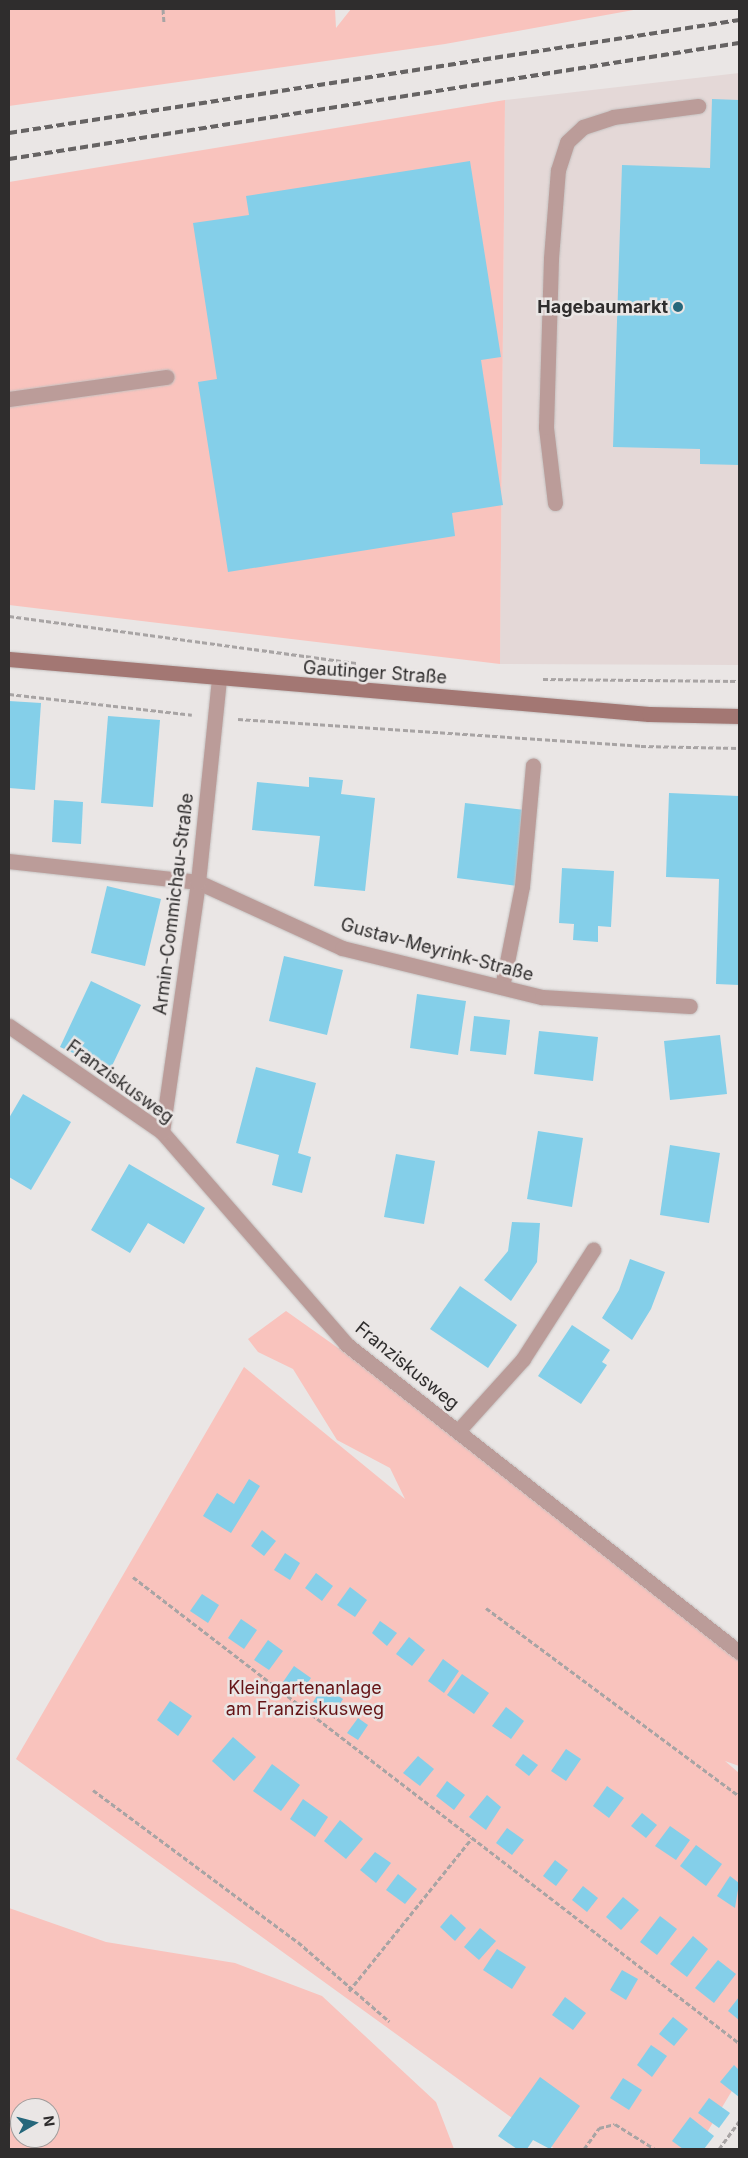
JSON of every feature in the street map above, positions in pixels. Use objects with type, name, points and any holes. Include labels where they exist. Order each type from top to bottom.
[{"type":"main road","name":"Gautinger Straße","points":[[9,659],[220,679],[649,714],[739,716]]},
{"type":"street","points":[[554,503],[546,427],[551,258],[558,170],[567,142],[583,127],[613,117],[698,106]]},
{"type":"street","points":[[9,399],[166,377]]},
{"type":"street","name":"Armin-Commichau-Straße","points":[[162,1132],[198,882],[220,679]]},
{"type":"street","points":[[502,987],[522,886],[533,766]]},
{"type":"street","name":"Gustav-Meyrink-Straße","points":[[9,861],[198,882],[342,948],[542,997],[690,1006]]},
{"type":"street","name":"Franziskusweg","points":[[9,1026],[162,1132],[346,1344],[739,1652]]},
{"type":"street","points":[[458,1431],[522,1359],[594,1250]]},
{"type":"path","points":[[163,9],[164,22]]},
{"type":"path","points":[[9,616],[368,664]]},
{"type":"path","points":[[532,678],[739,681]]},
{"type":"path","points":[[9,694],[215,718],[641,746],[739,748]]},
{"type":"path","points":[[133,1577],[739,2043]]},
{"type":"path","points":[[486,1608],[739,1796]]},
{"type":"path","points":[[94,1790],[298,1942],[349,1991],[389,2021]]},
{"type":"path","points":[[349,1991],[472,1838]]},
{"type":"path","points":[[718,2149],[739,2121]]},
{"type":"path","points":[[584,2149],[599,2128],[615,2124],[654,2149]]},
{"type":"shaded area","points":[[739,73],[739,665],[500,664],[505,100]]},
{"type":"green space","points":[[9,9],[335,9],[336,28],[351,9],[639,9],[445,44],[9,106]]},
{"type":"green space","points":[[505,100],[500,664],[9,605],[9,182]]},
{"type":"green space","name":"Kleingartenanlage am Franziskusweg","points":[[286,1311],[417,1404],[739,1654],[739,1766],[725,1761],[739,1773],[739,2079],[697,2149],[555,2149],[16,1759],[244,1367],[405,1499],[390,1468],[337,1440],[293,1369],[258,1352],[248,1339]]},
{"type":"green space","points":[[9,1908],[106,1942],[235,1963],[322,1996],[436,2102],[454,2149],[9,2149]]},
{"type":"building","name":"Hagebaumarkt","points":[[712,99],[739,100],[739,465],[700,464],[700,449],[613,447],[622,165],[710,168]]},
{"type":"building","points":[[470,161],[501,357],[481,360],[503,505],[452,513],[455,536],[228,572],[198,382],[217,379],[193,223],[249,215],[246,196]]},
{"type":"building","points":[[9,701],[41,703],[35,790],[9,788]]},
{"type":"building","points":[[108,716],[160,720],[153,807],[101,803]]},
{"type":"building","points":[[309,777],[343,780],[341,794],[375,798],[365,891],[314,886],[320,836],[252,830],[257,782],[309,787]]},
{"type":"building","points":[[669,793],[739,796],[739,985],[716,984],[719,879],[666,877]]},
{"type":"building","points":[[54,800],[83,802],[81,844],[52,842]]},
{"type":"building","points":[[465,803],[525,810],[517,886],[457,878]]},
{"type":"building","points":[[562,868],[614,871],[611,927],[598,926],[598,942],[573,940],[574,924],[559,923]]},
{"type":"building","points":[[107,886],[161,899],[145,966],[91,953]]},
{"type":"building","points":[[284,956],[343,970],[327,1035],[269,1021]]},
{"type":"building","points":[[91,981],[141,1005],[110,1070],[60,1047]]},
{"type":"building","points":[[417,994],[466,1001],[458,1055],[410,1048]]},
{"type":"building","points":[[474,1016],[510,1020],[506,1055],[470,1051]]},
{"type":"building","points":[[539,1031],[598,1037],[593,1081],[534,1074]]},
{"type":"building","points":[[720,1035],[727,1094],[670,1100],[664,1041]]},
{"type":"building","points":[[256,1067],[316,1083],[298,1153],[311,1157],[302,1193],[272,1185],[279,1155],[236,1143]]},
{"type":"building","points":[[23,1094],[71,1122],[31,1190],[9,1177],[9,1118]]},
{"type":"building","points":[[538,1131],[583,1138],[572,1207],[527,1199]]},
{"type":"building","points":[[670,1145],[720,1153],[709,1223],[660,1215]]},
{"type":"building","points":[[396,1154],[435,1161],[424,1224],[384,1217]]},
{"type":"building","points":[[129,1164],[205,1208],[184,1244],[148,1223],[130,1253],[91,1230]]},
{"type":"building","points":[[512,1222],[540,1223],[537,1262],[511,1301],[484,1280],[508,1251]]},
{"type":"building","points":[[630,1259],[665,1272],[651,1309],[632,1340],[602,1318],[619,1290]]},
{"type":"building","points":[[460,1286],[517,1325],[488,1368],[430,1329]]},
{"type":"building","points":[[572,1325],[610,1350],[602,1362],[607,1365],[581,1404],[538,1376]]},
{"type":"building","points":[[249,1479],[260,1486],[231,1533],[203,1516],[217,1493],[234,1504]]},
{"type":"building","points":[[262,1530],[276,1541],[264,1556],[251,1546]]},
{"type":"building","points":[[285,1553],[300,1563],[290,1580],[274,1570]]},
{"type":"building","points":[[316,1573],[333,1586],[322,1601],[305,1588]]},
{"type":"building","points":[[350,1587],[367,1600],[355,1617],[337,1605]]},
{"type":"building","points":[[202,1594],[219,1605],[208,1623],[190,1611]]},
{"type":"building","points":[[241,1619],[257,1630],[244,1649],[228,1638]]},
{"type":"building","points":[[380,1621],[397,1633],[387,1646],[372,1633]]},
{"type":"building","points":[[409,1637],[425,1650],[412,1666],[396,1654]]},
{"type":"building","points":[[268,1640],[283,1651],[269,1670],[254,1660]]},
{"type":"building","points":[[443,1659],[459,1671],[444,1693],[428,1681]]},
{"type":"building","points":[[294,1666],[311,1678],[300,1694],[283,1682]]},
{"type":"building","points":[[462,1674],[489,1693],[474,1714],[447,1695]]},
{"type":"building","points":[[323,1686],[343,1699],[333,1715],[313,1702]]},
{"type":"building","points":[[170,1701],[192,1716],[178,1736],[157,1720]]},
{"type":"building","points":[[506,1707],[524,1721],[511,1739],[492,1726]]},
{"type":"building","points":[[358,1718],[368,1725],[358,1740],[347,1733]]},
{"type":"building","points":[[233,1737],[256,1757],[234,1781],[212,1761]]},
{"type":"building","points":[[566,1749],[581,1759],[566,1781],[551,1771]]},
{"type":"building","points":[[523,1754],[538,1765],[529,1776],[515,1765]]},
{"type":"building","points":[[418,1756],[434,1769],[420,1786],[403,1773]]},
{"type":"building","points":[[272,1764],[300,1785],[281,1811],[253,1791]]},
{"type":"building","points":[[447,1781],[465,1795],[454,1810],[436,1796]]},
{"type":"building","points":[[607,1786],[624,1798],[609,1818],[593,1806]]},
{"type":"building","points":[[487,1795],[501,1807],[486,1830],[469,1817]]},
{"type":"building","points":[[303,1799],[328,1817],[315,1837],[290,1819]]},
{"type":"building","points":[[642,1813],[657,1825],[646,1838],[631,1826]]},
{"type":"building","points":[[340,1820],[363,1839],[346,1859],[324,1841]]},
{"type":"building","points":[[670,1826],[690,1840],[676,1860],[655,1846]]},
{"type":"building","points":[[507,1828],[524,1840],[512,1855],[496,1843]]},
{"type":"building","points":[[696,1845],[722,1864],[706,1886],[680,1866]]},
{"type":"building","points":[[375,1852],[391,1863],[376,1883],[360,1870]]},
{"type":"building","points":[[555,1860],[568,1870],[556,1886],[543,1876]]},
{"type":"building","points":[[398,1874],[417,1889],[405,1904],[386,1890]]},
{"type":"building","points":[[730,1876],[739,1883],[735,1908],[717,1896]]},
{"type":"building","points":[[583,1886],[598,1898],[587,1912],[572,1900]]},
{"type":"building","points":[[623,1897],[639,1910],[621,1930],[606,1917]]},
{"type":"building","points":[[451,1914],[466,1928],[455,1941],[440,1927]]},
{"type":"building","points":[[660,1916],[677,1929],[657,1955],[640,1942]]},
{"type":"building","points":[[480,1928],[496,1941],[479,1960],[464,1947]]},
{"type":"building","points":[[693,1936],[708,1949],[687,1977],[670,1964]]},
{"type":"building","points":[[497,1949],[526,1967],[512,1989],[483,1970]]},
{"type":"building","points":[[718,1960],[736,1974],[714,2003],[695,1988]]},
{"type":"building","points":[[622,1970],[638,1979],[626,2000],[610,1990]]},
{"type":"building","points":[[565,1997],[586,2013],[573,2030],[552,2015]]},
{"type":"building","points":[[739,1997],[739,2020],[728,2011]]},
{"type":"building","points":[[673,2017],[688,2029],[674,2046],[659,2034]]},
{"type":"building","points":[[651,2045],[667,2056],[652,2077],[637,2065]]},
{"type":"building","points":[[734,2065],[739,2070],[739,2097],[720,2082]]},
{"type":"building","points":[[540,2077],[580,2106],[550,2149],[533,2140],[527,2149],[517,2149],[498,2136]]},
{"type":"building","points":[[623,2078],[642,2090],[629,2110],[610,2098]]},
{"type":"building","points":[[709,2098],[730,2113],[719,2128],[698,2113]]},
{"type":"building","points":[[690,2117],[714,2136],[704,2149],[683,2149],[672,2141]]},
{"type":"railway","points":[[9,133],[739,20]]},
{"type":"railway","points":[[9,159],[739,43]]},
{"type":"place","name":"Hagebaumarkt","points":[[678,307]]}]
